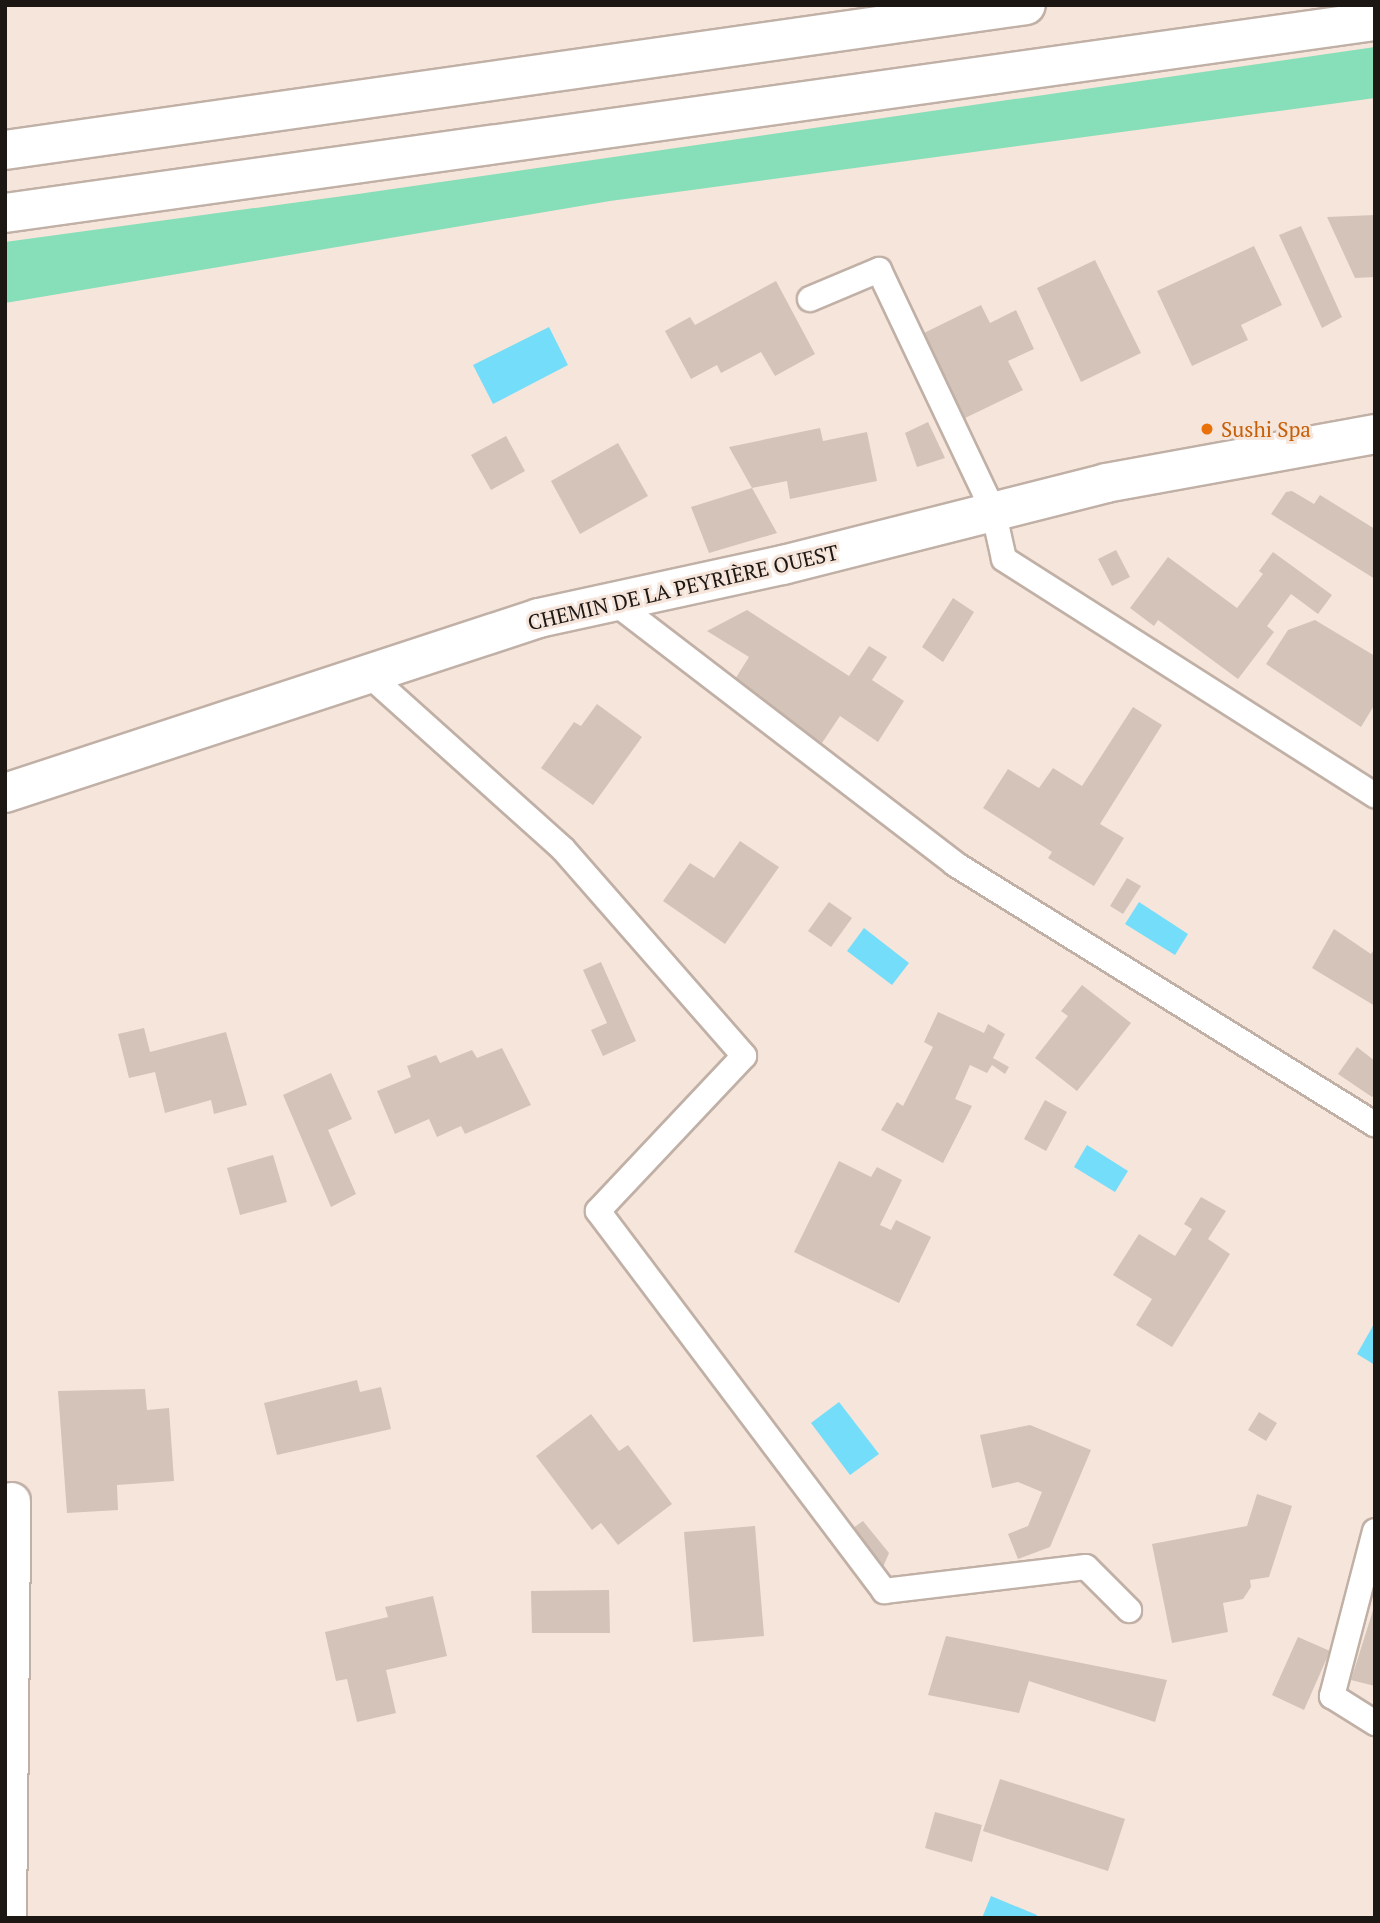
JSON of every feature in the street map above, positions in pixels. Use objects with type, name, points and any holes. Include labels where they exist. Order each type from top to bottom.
[{"type":"main road","points":[[5,150],[1026,5]]},
{"type":"main road","points":[[5,214],[1375,21]]},
{"type":"main road","name":"CHEMIN DE LA PEYRIÈRE OUEST","points":[[5,793],[539,618],[783,565],[1106,483],[1375,434]]},
{"type":"main road","points":[[7,1918],[11,1502]]},
{"type":"lane","points":[[810,299],[879,270],[993,510],[1004,559],[1375,794]]},
{"type":"lane","points":[[614,602],[955,864],[1375,1124]]},
{"type":"lane","points":[[368,674],[563,849],[744,1056],[598,1210],[884,1591],[1086,1567],[1129,1610]]},
{"type":"lane","points":[[1375,1531],[1332,1696],[1375,1723]]},
{"type":"green space","points":[[1375,47],[1375,98],[610,201],[5,303],[5,242],[358,194]]},
{"type":"water","points":[[549,327],[568,365],[493,404],[473,365]]},
{"type":"water","points":[[1139,902],[1188,934],[1175,955],[1125,924]]},
{"type":"water","points":[[864,928],[909,963],[892,985],[847,951]]},
{"type":"water","points":[[1087,1145],[1128,1171],[1115,1192],[1074,1167]]},
{"type":"water","points":[[1375,1325],[1375,1365],[1357,1354]]},
{"type":"water","points":[[839,1402],[879,1454],[850,1475],[811,1423]]},
{"type":"water","points":[[991,1896],[1037,1915],[1036,1918],[982,1918]]},
{"type":"building","points":[[1375,215],[1375,277],[1355,278],[1327,217]]},
{"type":"building","points":[[1301,226],[1342,317],[1322,328],[1279,235]]},
{"type":"building","points":[[1254,246],[1282,305],[1241,325],[1248,340],[1192,366],[1157,291]]},
{"type":"building","points":[[1095,260],[1141,353],[1081,382],[1037,288]]},
{"type":"building","points":[[776,281],[815,354],[775,376],[761,352],[721,373],[717,365],[691,379],[665,331],[690,317],[695,325]]},
{"type":"building","points":[[981,305],[990,323],[1016,310],[1034,349],[1008,361],[1023,390],[963,419],[922,334]]},
{"type":"building","points":[[928,422],[945,458],[917,467],[905,433]]},
{"type":"building","points":[[820,428],[823,441],[867,432],[877,481],[790,499],[787,481],[752,488],[729,447]]},
{"type":"building","points":[[506,436],[525,471],[491,490],[471,455]]},
{"type":"building","points":[[618,443],[648,496],[580,534],[551,481]]},
{"type":"building","points":[[752,488],[777,533],[709,553],[691,507]]},
{"type":"building","points":[[1292,491],[1314,504],[1320,495],[1375,529],[1375,579],[1271,514],[1286,492]]},
{"type":"building","points":[[1116,550],[1130,577],[1112,586],[1098,559]]},
{"type":"building","points":[[1273,552],[1332,595],[1318,614],[1291,594],[1267,626],[1274,632],[1238,679],[1158,620],[1154,626],[1130,608],[1168,557],[1237,608],[1263,574],[1259,571]]},
{"type":"building","points":[[953,598],[974,612],[943,662],[922,647]]},
{"type":"building","points":[[747,610],[849,676],[869,646],[887,657],[872,680],[904,701],[878,742],[840,716],[822,743],[732,684],[749,657],[707,631]]},
{"type":"building","points":[[1315,620],[1375,656],[1375,704],[1361,727],[1266,664],[1288,630]]},
{"type":"building","points":[[597,704],[642,737],[593,805],[541,768],[574,722],[581,726]]},
{"type":"building","points":[[1133,707],[1162,725],[1100,824],[1124,838],[1094,886],[1048,858],[1052,852],[983,808],[1008,769],[1039,788],[1053,768],[1082,786]]},
{"type":"building","points":[[740,841],[779,867],[725,944],[663,901],[690,863],[714,878]]},
{"type":"building","points":[[1127,878],[1141,886],[1123,914],[1110,906]]},
{"type":"building","points":[[829,902],[852,918],[831,947],[808,931]]},
{"type":"building","points":[[1334,929],[1371,954],[1375,948],[1375,1006],[1312,968]]},
{"type":"building","points":[[601,962],[636,1041],[603,1056],[591,1030],[607,1023],[583,970]]},
{"type":"building","points":[[1082,985],[1131,1023],[1077,1091],[1035,1058],[1068,1016],[1061,1011]]},
{"type":"building","points":[[938,1012],[984,1033],[988,1024],[1005,1034],[993,1058],[1009,1067],[1005,1074],[992,1065],[987,1073],[970,1065],[955,1099],[972,1106],[943,1163],[881,1130],[897,1102],[903,1106],[933,1047],[924,1042]]},
{"type":"building","points":[[144,1028],[150,1052],[226,1032],[247,1105],[214,1114],[211,1100],[165,1113],[155,1072],[129,1078],[118,1034]]},
{"type":"building","points":[[1357,1047],[1375,1061],[1375,1094],[1372,1097],[1338,1074]]},
{"type":"building","points":[[502,1048],[531,1105],[465,1134],[461,1126],[437,1137],[429,1119],[395,1134],[377,1091],[411,1077],[407,1066],[436,1055],[440,1063],[472,1050],[477,1058]]},
{"type":"building","points":[[331,1073],[352,1119],[328,1130],[356,1194],[331,1207],[283,1095]]},
{"type":"building","points":[[1045,1100],[1067,1112],[1046,1151],[1024,1139]]},
{"type":"building","points":[[273,1155],[287,1202],[240,1215],[227,1168]]},
{"type":"building","points":[[839,1161],[871,1177],[877,1167],[902,1180],[880,1225],[891,1230],[896,1220],[931,1237],[899,1303],[794,1252]]},
{"type":"building","points":[[1201,1197],[1226,1211],[1208,1239],[1230,1254],[1172,1347],[1136,1325],[1152,1299],[1113,1275],[1139,1234],[1175,1256],[1192,1229],[1184,1224]]},
{"type":"building","points":[[357,1380],[360,1392],[381,1387],[391,1429],[277,1455],[264,1403]]},
{"type":"building","points":[[145,1389],[147,1410],[169,1408],[174,1481],[117,1485],[118,1510],[67,1513],[58,1391]]},
{"type":"building","points":[[1259,1412],[1277,1423],[1266,1441],[1248,1430]]},
{"type":"building","points":[[591,1414],[619,1451],[628,1445],[672,1504],[618,1545],[601,1523],[592,1530],[536,1456]]},
{"type":"building","points":[[1030,1425],[1091,1450],[1050,1547],[1018,1559],[1008,1534],[1028,1526],[1042,1492],[1018,1482],[992,1488],[980,1435]]},
{"type":"building","points":[[1257,1494],[1292,1506],[1269,1577],[1250,1580],[1251,1587],[1243,1599],[1223,1603],[1228,1632],[1172,1643],[1152,1544],[1247,1526]]},
{"type":"building","points":[[863,1521],[889,1553],[881,1572],[849,1531]]},
{"type":"building","points":[[755,1526],[764,1636],[693,1642],[684,1532]]},
{"type":"building","points":[[609,1590],[610,1633],[532,1633],[531,1591]]},
{"type":"building","points":[[433,1596],[447,1656],[386,1670],[396,1713],[357,1722],[347,1679],[336,1681],[325,1632],[388,1617],[385,1607]]},
{"type":"building","points":[[1375,1607],[1375,1686],[1351,1680]]},
{"type":"building","points":[[946,1636],[1167,1680],[1155,1722],[1029,1681],[1019,1713],[928,1695]]},
{"type":"building","points":[[1298,1637],[1330,1651],[1304,1710],[1272,1695]]},
{"type":"building","points":[[1000,1779],[1125,1819],[1108,1871],[983,1831]]},
{"type":"building","points":[[935,1812],[982,1825],[972,1862],[925,1848]]},
{"type":"place","name":"Sushi Spa","points":[[1207,429]]}]
